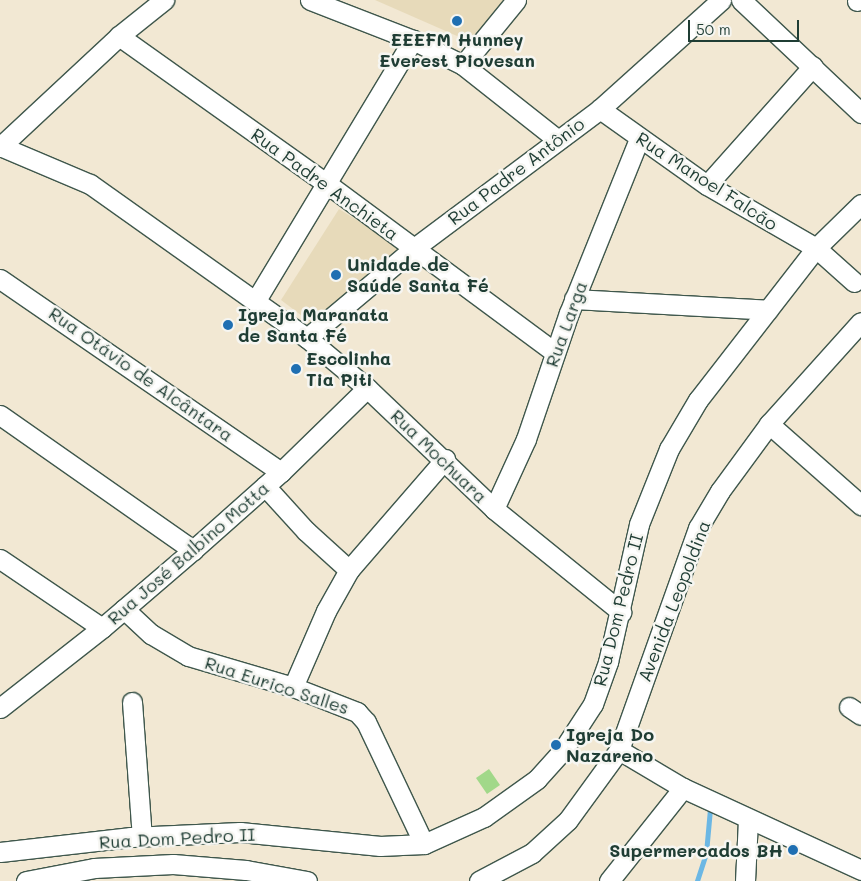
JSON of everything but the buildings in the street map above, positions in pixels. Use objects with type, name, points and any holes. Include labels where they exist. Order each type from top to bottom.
[{"type":"street","points":[[0,146],[118,36],[164,0]]},
{"type":"street","points":[[310,0],[414,40],[463,65],[558,140]]},
{"type":"street","points":[[463,65],[516,0]]},
{"type":"street","name":"Rua Padre Antônio","points":[[307,338],[413,249],[600,109],[721,0]]},
{"type":"street","points":[[741,0],[814,66],[861,113]]},
{"type":"street","name":"Rua Padre Anchieta","points":[[118,36],[326,183],[554,352]]},
{"type":"street","points":[[256,300],[414,40]]},
{"type":"street","points":[[707,185],[814,66]]},
{"type":"street","name":"Rua Manoel Falcão","points":[[600,109],[639,139],[707,185],[816,248]]},
{"type":"street","name":"Rua Larga","points":[[494,509],[526,439],[554,352],[639,139]]},
{"type":"street","name":"Rua Mochuara","points":[[0,146],[90,184],[307,338],[367,388],[445,459],[494,509],[621,612]]},
{"type":"street","name":"Rua Dom Pedro II","points":[[0,852],[142,837],[240,832],[380,846],[424,844],[484,817],[537,779],[563,750],[593,704],[621,612],[639,524],[669,449],[698,400],[816,248],[861,204]]},
{"type":"street","points":[[816,248],[854,282]]},
{"type":"street","name":"Rua Otávio de Alcântara","points":[[0,279],[281,472]]},
{"type":"street","points":[[574,299],[768,310]]},
{"type":"street","name":"Avenida Leopoldina","points":[[479,881],[532,853],[568,820],[619,750],[698,528],[720,491],[769,424],[860,325]]},
{"type":"street","name":"Rua José Balbino Motta","points":[[2,704],[102,628],[193,550],[281,472],[367,388]]},
{"type":"street","points":[[0,415],[193,550]]},
{"type":"street","points":[[769,424],[861,505]]},
{"type":"street","points":[[293,687],[326,611],[349,570],[445,459]]},
{"type":"street","points":[[265,486],[306,531],[349,570]]},
{"type":"street","points":[[0,559],[102,628]]},
{"type":"street","name":"Rua Eurico Salles","points":[[124,609],[169,647],[345,705],[366,722],[424,844]]},
{"type":"street","points":[[132,702],[142,837]]},
{"type":"street","points":[[619,750],[683,788],[748,820],[861,870]]},
{"type":"street","points":[[609,881],[683,788]]},
{"type":"street","points":[[745,881],[748,820]]},
{"type":"street","points":[[53,847],[58,873]]},
{"type":"street","points":[[26,881],[58,873],[95,874],[173,864],[246,870],[307,881]]},
{"type":"shaded area","name":"EEEFM Hunney Everest Piovesan","points":[[375,0],[506,0],[473,43]]},
{"type":"shaded area","name":"Unidade de Saúde Santa Fé","points":[[339,209],[405,250],[314,325],[281,300]]},
{"type":"green space","points":[[489,769],[500,785],[487,794],[476,778]]},
{"type":"waterway","points":[[697,881],[706,853],[710,809]]},
{"type":"place","name":"EEEFM Hunney Everest Piovesan","points":[[457,21]]},
{"type":"place","name":"Unidade de Saúde Santa Fé","points":[[336,275]]},
{"type":"place","name":"Igreja Maranata de Santa Fé","points":[[228,325]]},
{"type":"place","name":"Escolinha Tia Piti","points":[[296,369]]},
{"type":"place","name":"Igreja Do Nazareno","points":[[556,745]]},
{"type":"place","name":"Supermercados BH","points":[[793,850]]}]
